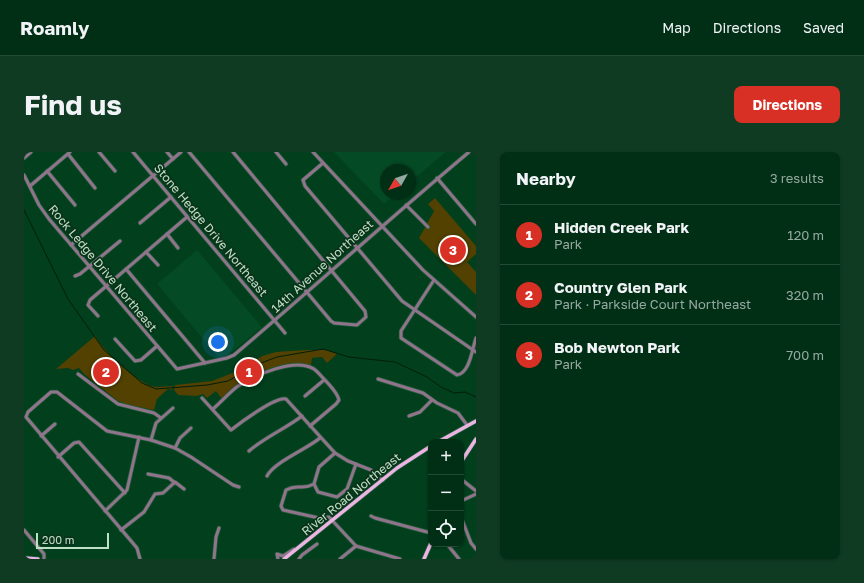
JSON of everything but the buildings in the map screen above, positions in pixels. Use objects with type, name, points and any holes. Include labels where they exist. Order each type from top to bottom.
[{"type":"main road","points":[[443,439],[475,421],[476,426]]},
{"type":"main road","points":[[464,457],[476,439]]},
{"type":"main road","name":"River Road Northeast","points":[[284,559],[301,547],[382,480],[428,448]]},
{"type":"main road","points":[[424,559],[430,547]]},
{"type":"main road","points":[[24,558],[38,559]]},
{"type":"street","points":[[24,158],[31,152]]},
{"type":"street","points":[[99,152],[115,171]]},
{"type":"street","name":"Stone Hedge Drive Northeast","points":[[133,152],[285,333]]},
{"type":"street","points":[[167,152],[173,159]]},
{"type":"street","points":[[71,245],[181,152]]},
{"type":"street","points":[[189,152],[332,322],[356,326],[365,318],[366,313],[233,152]]},
{"type":"street","points":[[276,152],[286,164]]},
{"type":"street","points":[[313,152],[434,280],[476,317]]},
{"type":"street","name":"14th Avenue Northeast","points":[[176,368],[232,356],[332,271],[381,225],[469,152]]},
{"type":"street","points":[[30,186],[69,153],[96,188]]},
{"type":"street","points":[[323,163],[303,182],[402,301],[445,330],[472,351],[476,352]]},
{"type":"street","points":[[47,171],[75,205]]},
{"type":"street","name":"Rock Ledge Drive Northeast","points":[[24,175],[43,211],[176,368]]},
{"type":"street","points":[[437,178],[476,224]]},
{"type":"street","points":[[140,223],[171,197]]},
{"type":"street","points":[[406,205],[428,227]]},
{"type":"street","points":[[98,316],[89,306],[88,302],[188,217]]},
{"type":"street","points":[[167,234],[178,248]]},
{"type":"street","points":[[75,276],[120,241]]},
{"type":"street","points":[[146,252],[158,265]]},
{"type":"street","points":[[126,269],[205,363]]},
{"type":"street","points":[[434,280],[401,331],[400,336],[454,374],[463,374],[476,338]]},
{"type":"street","points":[[115,339],[135,361],[141,360],[157,346]]},
{"type":"street","points":[[213,409],[238,386],[280,367],[310,367],[318,372],[337,394],[339,400],[310,426]]},
{"type":"street","points":[[78,374],[120,405],[154,412],[161,418]]},
{"type":"street","points":[[378,379],[419,391],[432,400],[458,413],[467,426]]},
{"type":"street","points":[[305,396],[324,380]]},
{"type":"street","points":[[140,559],[137,548],[58,457],[26,415],[51,392],[55,391],[107,431],[151,440],[175,448],[233,485],[239,487]]},
{"type":"street","points":[[202,398],[231,430],[246,417],[282,398],[288,401],[334,453],[371,470],[382,480]]},
{"type":"street","points":[[409,416],[420,412],[432,400]]},
{"type":"street","points":[[151,440],[154,426],[173,408]]},
{"type":"street","points":[[249,451],[260,442],[302,416]]},
{"type":"street","points":[[41,436],[55,424]]},
{"type":"street","points":[[175,448],[180,438],[191,428]]},
{"type":"street","points":[[105,510],[125,493],[128,487],[139,437]]},
{"type":"street","points":[[267,476],[270,470],[278,464],[296,455],[320,438]]},
{"type":"street","points":[[58,457],[74,443],[79,442],[125,493]]},
{"type":"street","points":[[334,453],[319,467],[314,484],[318,492],[337,497],[347,488],[356,464]]},
{"type":"street","points":[[148,474],[169,478],[184,489]]},
{"type":"street","points":[[464,481],[476,491]]},
{"type":"street","points":[[121,530],[144,512],[155,494],[163,493],[175,482]]},
{"type":"street","points":[[314,484],[306,488],[295,486],[286,490],[281,506],[285,512],[319,518],[327,516],[356,546],[388,554],[400,559]]},
{"type":"street","points":[[464,500],[476,494]]},
{"type":"street","points":[[371,516],[428,532]]},
{"type":"street","points":[[464,525],[471,543],[476,549]]},
{"type":"street","points":[[214,559],[216,537],[219,528]]},
{"type":"street","points":[[24,530],[44,554],[44,559]]},
{"type":"street","points":[[299,559],[317,544]]},
{"type":"street","points":[[340,559],[356,546]]},
{"type":"street","points":[[278,559],[277,554],[283,556],[301,547]]},
{"type":"street","points":[[449,547],[459,559]]},
{"type":"shaded area","points":[[334,152],[446,152],[416,177],[416,164],[380,164],[380,200]]},
{"type":"shaded area","points":[[435,198],[476,246],[476,254],[467,262],[476,272],[476,295],[419,238],[434,211],[428,204]]},
{"type":"shaded area","points":[[380,200],[389,200],[384,204]]},
{"type":"shaded area","points":[[197,250],[262,327],[227,356],[218,357],[157,284]]},
{"type":"shaded area","points":[[95,336],[106,350],[123,367],[141,381],[157,387],[173,386],[172,390],[168,389],[157,399],[154,410],[128,405],[118,401],[84,374],[79,368],[73,370],[68,368],[56,369]]},
{"type":"shaded area","points":[[327,350],[337,354],[327,363],[322,357],[312,358],[311,365],[298,364],[274,367],[252,377],[221,398],[216,391],[207,398],[203,394],[197,396],[178,395],[174,390],[175,385],[212,381],[240,370],[262,356],[276,352]]},
{"type":"waterway","points":[[24,210],[68,299],[104,350],[142,383],[156,389],[207,385],[228,381],[261,363],[277,357],[323,349],[349,357],[395,362],[427,377],[441,387],[454,393],[465,392],[476,397]]},
{"type":"place","name":"Bob Newton Park","points":[[453,250]]},
{"type":"place","name":"Country Glen Park","points":[[106,372]]},
{"type":"place","name":"Hidden Creek Park","points":[[249,372]]}]
